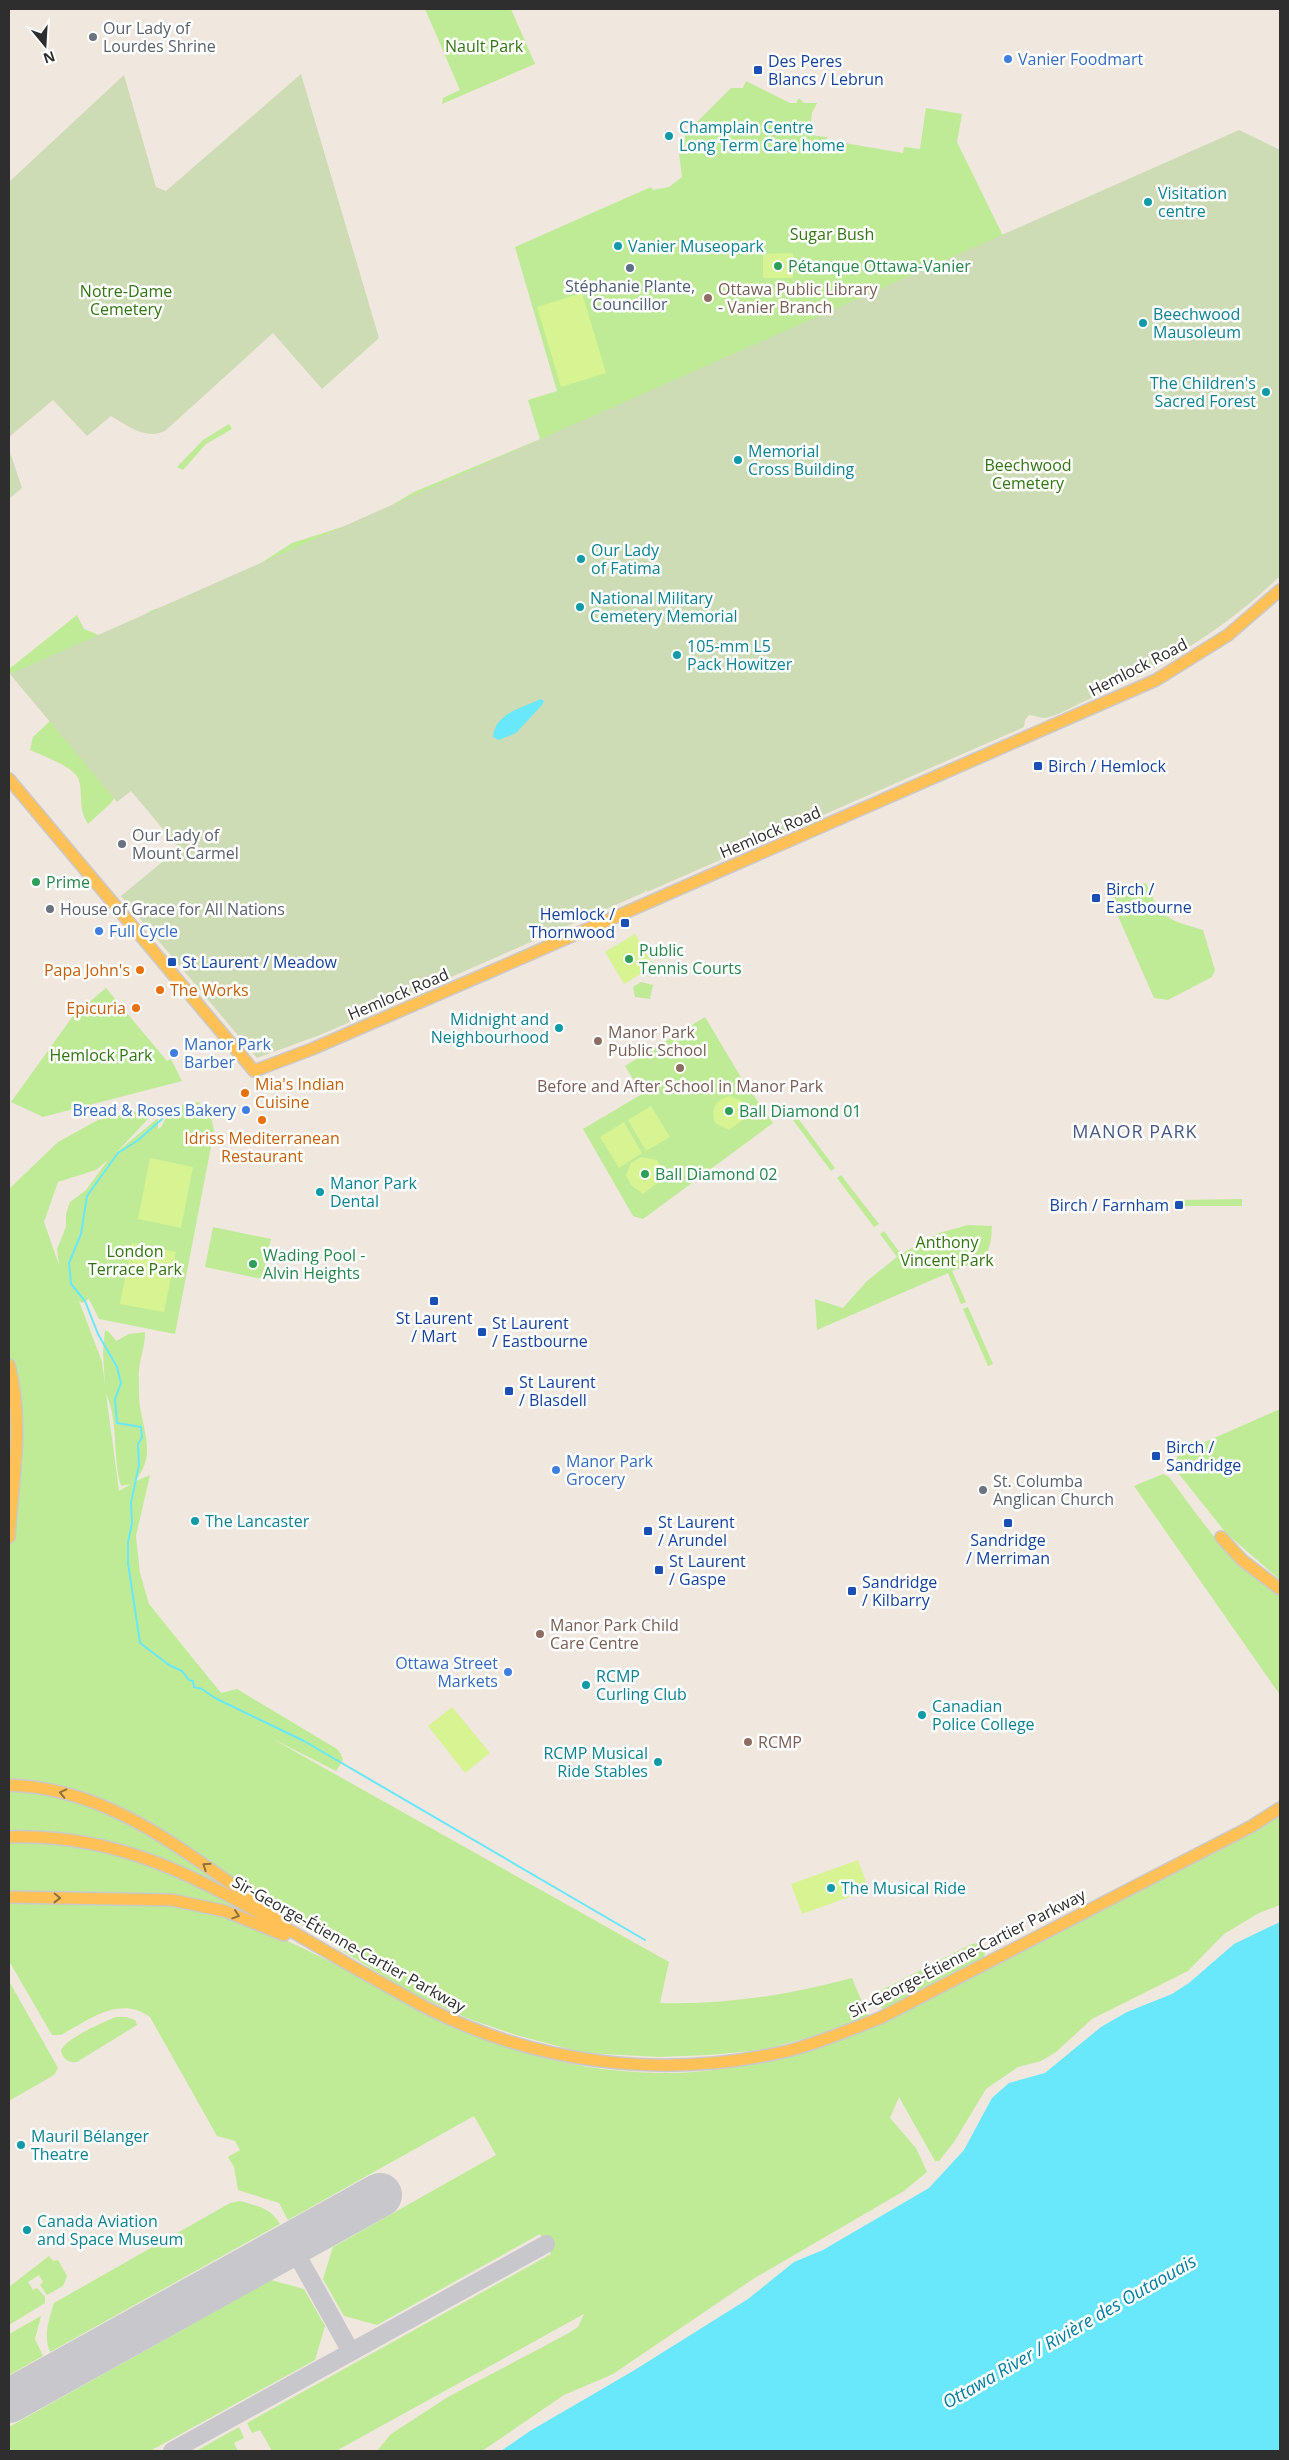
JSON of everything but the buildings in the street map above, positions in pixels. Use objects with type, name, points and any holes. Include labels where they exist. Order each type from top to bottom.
[{"type":"main road","name":"Hemlock Road","points":[[9,779],[254,1071],[304,1052],[458,986],[1156,680],[1228,635],[1280,590]]},
{"type":"main road","points":[[9,1364],[14,1391],[17,1426],[9,1537]]},
{"type":"main road","points":[[1221,1537],[1242,1560],[1280,1589]]},
{"type":"main road","points":[[9,1785],[62,1792],[133,1818],[271,1910],[332,1954]]},
{"type":"main road","name":"Sir-George-Étienne-Cartier Parkway","points":[[9,1837],[86,1842],[118,1849],[164,1864],[264,1915],[442,2016],[492,2036],[536,2049],[592,2061],[638,2065],[700,2064],[747,2059],[789,2050],[824,2040],[880,2018],[1252,1826],[1280,1808]]},
{"type":"main road","points":[[9,1897],[155,1899],[190,1903],[243,1917],[332,1954]]},
{"type":"green space","name":"Nault Park","points":[[425,9],[511,9],[535,64],[442,104],[443,98],[460,90]]},
{"type":"green space","name":"Notre-Dame Cemetery","points":[[301,74],[379,338],[322,389],[273,333],[165,431],[158,433],[151,434],[137,431],[111,416],[87,436],[53,400],[9,437],[9,182],[124,75],[156,187],[166,191]]},
{"type":"green space","name":"Sugar Bush","points":[[746,81],[790,103],[796,103],[799,98],[804,103],[817,103],[812,113],[809,135],[827,137],[827,140],[903,153],[904,147],[920,149],[926,108],[962,114],[957,142],[1007,244],[128,767],[112,802],[88,824],[83,812],[80,783],[75,774],[56,761],[30,750],[33,737],[49,722],[51,714],[23,669],[10,674],[9,669],[77,615],[84,629],[101,636],[116,632],[152,610],[221,589],[292,543],[370,518],[414,492],[545,437],[540,439],[528,400],[557,391],[515,247],[651,187],[653,190],[669,187],[682,177],[678,146],[685,139],[685,134],[731,88],[743,88]]},
{"type":"green space","name":"Beechwood Cemetery","points":[[1239,130],[1280,150],[1280,576],[1212,632],[1163,663],[1058,714],[1044,718],[1029,715],[1025,720],[1024,727],[647,892],[646,889],[645,892],[449,978],[448,976],[448,979],[320,1035],[257,1058],[121,896],[179,848],[131,791],[117,802],[10,674]]},
{"type":"green space","name":"Pétanque Ottawa-Vanier","points":[[793,253],[793,278],[763,278],[763,254]]},
{"type":"green space","points":[[582,293],[606,373],[561,387],[537,307]]},
{"type":"green space","points":[[229,424],[232,429],[206,444],[183,470],[177,467],[203,440]]},
{"type":"green space","points":[[9,449],[22,488],[9,499]]},
{"type":"green space","points":[[1146,883],[1157,904],[1167,916],[1173,920],[1203,930],[1215,970],[1212,977],[1168,1000],[1154,998],[1110,898]]},
{"type":"green space","name":"Public Tennis Courts","points":[[635,934],[654,966],[624,984],[605,952]]},
{"type":"green space","points":[[641,982],[653,985],[650,999],[635,997],[633,987]]},
{"type":"green space","name":"Hemlock Park","points":[[106,988],[167,1061],[171,1059],[182,1081],[43,1117],[11,1102],[73,1016]]},
{"type":"green space","points":[[705,1017],[742,1079],[773,1123],[643,1219],[633,1216],[583,1129],[642,1094],[625,1066]]},
{"type":"green space","name":"Ball Diamond 01","points":[[730,1096],[742,1101],[747,1117],[729,1130],[715,1123],[713,1113],[718,1102]]},
{"type":"green space","name":"London Terrace Park","points":[[199,1102],[211,1117],[214,1131],[175,1334],[99,1319],[89,1299],[82,1303],[79,1301],[102,1362],[105,1385],[103,1352],[105,1330],[116,1341],[129,1334],[145,1332],[139,1367],[139,1382],[140,1405],[147,1450],[142,1471],[134,1482],[150,1475],[136,1536],[140,1573],[149,1604],[221,1693],[237,1689],[337,1749],[343,1760],[336,1771],[271,1738],[669,1962],[660,2003],[709,2002],[757,1998],[852,1978],[869,2018],[826,2033],[762,2050],[709,2055],[659,2057],[584,2053],[516,2035],[469,2019],[411,1993],[341,1950],[164,1832],[110,1801],[29,1781],[9,1780],[9,1189],[58,1142],[98,1120],[160,1106],[117,1152],[158,1118],[158,1129],[161,1127],[172,1107]],"holes":[[[108,1160],[86,1190],[70,1202],[66,1214],[66,1227],[57,1249],[59,1265],[44,1222],[58,1182],[96,1170]],[[106,1394],[113,1416],[118,1475],[121,1486],[131,1484],[119,1491]]]},
{"type":"green space","points":[[651,1106],[670,1137],[646,1151],[628,1120]]},
{"type":"green space","points":[[797,1117],[835,1168],[831,1171],[793,1120]]},
{"type":"green space","points":[[624,1122],[642,1153],[619,1168],[600,1137]]},
{"type":"green space","name":"Ball Diamond 02","points":[[641,1157],[657,1160],[664,1173],[660,1181],[643,1194],[631,1185],[626,1175],[631,1163]]},
{"type":"green space","points":[[150,1158],[193,1167],[181,1228],[138,1219]]},
{"type":"green space","points":[[841,1175],[879,1224],[874,1227],[837,1178]]},
{"type":"green space","points":[[1242,1199],[1242,1206],[1180,1206],[1179,1200]]},
{"type":"green space","name":"Anthony Vincent Park","points":[[968,1225],[992,1226],[991,1240],[986,1258],[952,1271],[966,1302],[961,1304],[948,1273],[817,1330],[815,1299],[843,1308],[867,1281],[897,1257],[880,1234],[884,1231],[901,1254],[939,1233]]},
{"type":"green space","points":[[213,1227],[271,1239],[262,1279],[205,1267]]},
{"type":"green space","name":"London Terrace Park","points":[[132,1243],[176,1252],[164,1312],[120,1304]]},
{"type":"green space","points":[[968,1307],[993,1364],[988,1366],[963,1309]]},
{"type":"green space","points":[[1280,1409],[1280,1580],[1226,1533],[1175,1469],[1178,1454]]},
{"type":"green space","points":[[1163,1474],[1169,1477],[1218,1542],[1246,1570],[1280,1595],[1280,1695],[1134,1486]]},
{"type":"green space","points":[[452,1707],[490,1753],[465,1773],[428,1726]]},
{"type":"green space","points":[[9,1788],[48,1793],[132,1821],[246,1898],[177,1865],[141,1851],[104,1842],[9,1832]]},
{"type":"green space","points":[[1280,1813],[1280,1905],[1259,1913],[1224,1934],[1188,1971],[1092,2019],[1056,2052],[1041,2061],[1018,2067],[986,2089],[954,2142],[939,2161],[935,2161],[899,2097],[890,2118],[916,2148],[927,2172],[904,2191],[753,2279],[613,2374],[564,2395],[482,2451],[377,2451],[391,2434],[448,2397],[578,2327],[584,2314],[336,2451],[272,2451],[260,2430],[252,2433],[247,2423],[551,2254],[540,2234],[377,2325],[344,2316],[323,2279],[333,2247],[496,2155],[474,2116],[288,2220],[279,2203],[238,2190],[234,2167],[228,2157],[240,2150],[235,2141],[217,2136],[150,2017],[127,2008],[116,2009],[93,2017],[61,2035],[52,2035],[9,1961],[9,1899],[109,1899],[184,1905],[217,1912],[290,1942],[451,2025],[480,2038],[511,2048],[573,2064],[605,2069],[669,2073],[711,2070],[773,2059],[834,2041]]},
{"type":"green space","points":[[35,1842],[102,1850],[181,1876],[264,1922],[226,1908],[9,1894],[9,1843]]},
{"type":"green space","points":[[858,1860],[869,1890],[802,1914],[791,1884]]},
{"type":"green space","points":[[979,1943],[985,1946],[986,1951],[983,1959],[887,2009],[877,2005],[876,1996],[880,1991],[972,1944]]},
{"type":"green space","points":[[9,1981],[58,2068],[54,2075],[9,2101]]},
{"type":"green space","points":[[116,2017],[126,2017],[135,2020],[137,2025],[77,2062],[71,2062],[64,2058],[61,2050],[70,2040]]},
{"type":"green space","points":[[240,2201],[268,2211],[280,2224],[50,2352],[47,2333],[54,2303],[230,2203]]},
{"type":"green space","points":[[49,2256],[53,2261],[58,2260],[67,2276],[63,2286],[47,2295],[40,2285],[43,2282],[39,2275],[28,2282],[33,2290],[37,2288],[45,2297],[45,2303],[9,2325],[9,2287]]},
{"type":"green space","points":[[271,2280],[304,2289],[325,2326],[315,2360],[150,2451],[9,2451],[9,2427]]},
{"type":"green space","points":[[41,2316],[35,2339],[43,2356],[9,2375],[9,2334]]},
{"type":"green space","points":[[239,2427],[244,2438],[234,2443],[238,2451],[196,2451]]},
{"type":"water","points":[[541,699],[544,701],[542,705],[516,733],[499,740],[493,737],[495,729],[504,717]]},
{"type":"water","name":"Ottawa River / Rivière des Outaouais","points":[[1280,1922],[1280,2451],[501,2451],[530,2431],[633,2371],[748,2299],[794,2262],[823,2250],[929,2188],[964,2150],[992,2098],[1009,2083],[1045,2073],[1101,2027],[1127,2012],[1172,1994],[1189,1983],[1234,1944]]},
{"type":"waterway","points":[[167,1109],[161,1120],[137,1141],[118,1153],[87,1196],[81,1234],[69,1263],[71,1284],[85,1301],[98,1334],[117,1367],[121,1383],[115,1399],[117,1423],[141,1427],[142,1437],[138,1444],[139,1465],[131,1503],[132,1523],[128,1542],[128,1563],[140,1643],[169,1665],[182,1671],[189,1680],[193,1681],[194,1687],[202,1689],[215,1698],[304,1741],[645,1940]]},
{"type":"taxiway","points":[[172,2451],[546,2244]]},
{"type":"taxiway","points":[[268,2256],[286,2254],[301,2262],[351,2352]]},
{"type":"runway","points":[[9,2401],[380,2195]]},
{"type":"place","name":"Our Lady of Lourdes Shrine","points":[[93,37]]},
{"type":"place","name":"Vanier Foodmart","points":[[1008,59]]},
{"type":"place","name":"Des Peres Blancs / Lebrun","points":[[758,70]]},
{"type":"place","name":"Champlain Centre Long Term Care home","points":[[669,136]]},
{"type":"place","name":"Visitation centre","points":[[1148,202]]},
{"type":"place","name":"Vanier Museopark","points":[[618,246]]},
{"type":"place","name":"Pétanque Ottawa-Vanier","points":[[778,266]]},
{"type":"place","name":"Stéphanie Plante, Councillor","points":[[630,268]]},
{"type":"place","name":"Ottawa Public Library - Vanier Branch","points":[[708,298]]},
{"type":"place","name":"Beechwood Mausoleum","points":[[1143,323]]},
{"type":"place","name":"The Children's Sacred Forest","points":[[1266,392]]},
{"type":"place","name":"Memorial Cross Building","points":[[738,460]]},
{"type":"place","name":"Our Lady of Fatima","points":[[581,559]]},
{"type":"place","name":"National Military Cemetery Memorial","points":[[580,607]]},
{"type":"place","name":"105-mm L5 Pack Howitzer","points":[[677,655]]},
{"type":"place","name":"Birch / Hemlock","points":[[1038,766]]},
{"type":"place","name":"Our Lady of Mount Carmel","points":[[122,844]]},
{"type":"place","name":"Prime","points":[[36,882]]},
{"type":"place","name":"Birch / Eastbourne","points":[[1096,898]]},
{"type":"place","name":"House of Grace for All Nations","points":[[50,909]]},
{"type":"place","name":"Hemlock / Thornwood","points":[[625,923]]},
{"type":"place","name":"Full Cycle","points":[[99,931]]},
{"type":"place","name":"Public Tennis Courts","points":[[629,959]]},
{"type":"place","name":"St Laurent / Meadow","points":[[172,962]]},
{"type":"place","name":"Papa John's","points":[[140,970]]},
{"type":"place","name":"The Works","points":[[160,990]]},
{"type":"place","name":"Epicuria","points":[[136,1008]]},
{"type":"place","name":"Midnight and Neighbourhood","points":[[559,1028]]},
{"type":"place","name":"Manor Park Public School","points":[[598,1041]]},
{"type":"place","name":"Manor Park Barber","points":[[174,1053]]},
{"type":"place","name":"Before and After School in Manor Park","points":[[680,1068]]},
{"type":"place","name":"Mia's Indian Cuisine","points":[[245,1093]]},
{"type":"place","name":"Bread & Roses Bakery","points":[[246,1110]]},
{"type":"place","name":"Ball Diamond 01","points":[[729,1111]]},
{"type":"place","name":"Idriss Mediterranean Restaurant","points":[[262,1120]]},
{"type":"place","name":"Ball Diamond 02","points":[[645,1174]]},
{"type":"place","name":"Manor Park Dental","points":[[320,1192]]},
{"type":"place","name":"Birch / Farnham","points":[[1179,1205]]},
{"type":"place","name":"Wading Pool - Alvin Heights","points":[[253,1264]]},
{"type":"place","name":"St Laurent / Mart","points":[[434,1301]]},
{"type":"place","name":"St Laurent / Eastbourne","points":[[482,1332]]},
{"type":"place","name":"St Laurent / Blasdell","points":[[509,1391]]},
{"type":"place","name":"Birch / Sandridge","points":[[1156,1456]]},
{"type":"place","name":"Manor Park Grocery","points":[[556,1470]]},
{"type":"place","name":"St. Columba Anglican Church","points":[[983,1490]]},
{"type":"place","name":"The Lancaster","points":[[195,1521]]},
{"type":"place","name":"Sandridge / Merriman","points":[[1008,1523]]},
{"type":"place","name":"St Laurent / Arundel","points":[[648,1531]]},
{"type":"place","name":"St Laurent / Gaspe","points":[[659,1570]]},
{"type":"place","name":"Sandridge / Kilbarry","points":[[852,1591]]},
{"type":"place","name":"Manor Park Child Care Centre","points":[[540,1634]]},
{"type":"place","name":"Ottawa Street Markets","points":[[508,1672]]},
{"type":"place","name":"RCMP Curling Club","points":[[586,1685]]},
{"type":"place","name":"Canadian Police College","points":[[922,1715]]},
{"type":"place","name":"RCMP","points":[[748,1742]]},
{"type":"place","name":"RCMP Musical Ride Stables","points":[[658,1762]]},
{"type":"place","name":"The Musical Ride","points":[[831,1888]]},
{"type":"place","name":"Mauril Bélanger Theatre","points":[[21,2145]]},
{"type":"place","name":"Canada Aviation and Space Museum","points":[[27,2230]]},
{"type":"district","name":"MANOR PARK","points":[[1135,1131]]}]
